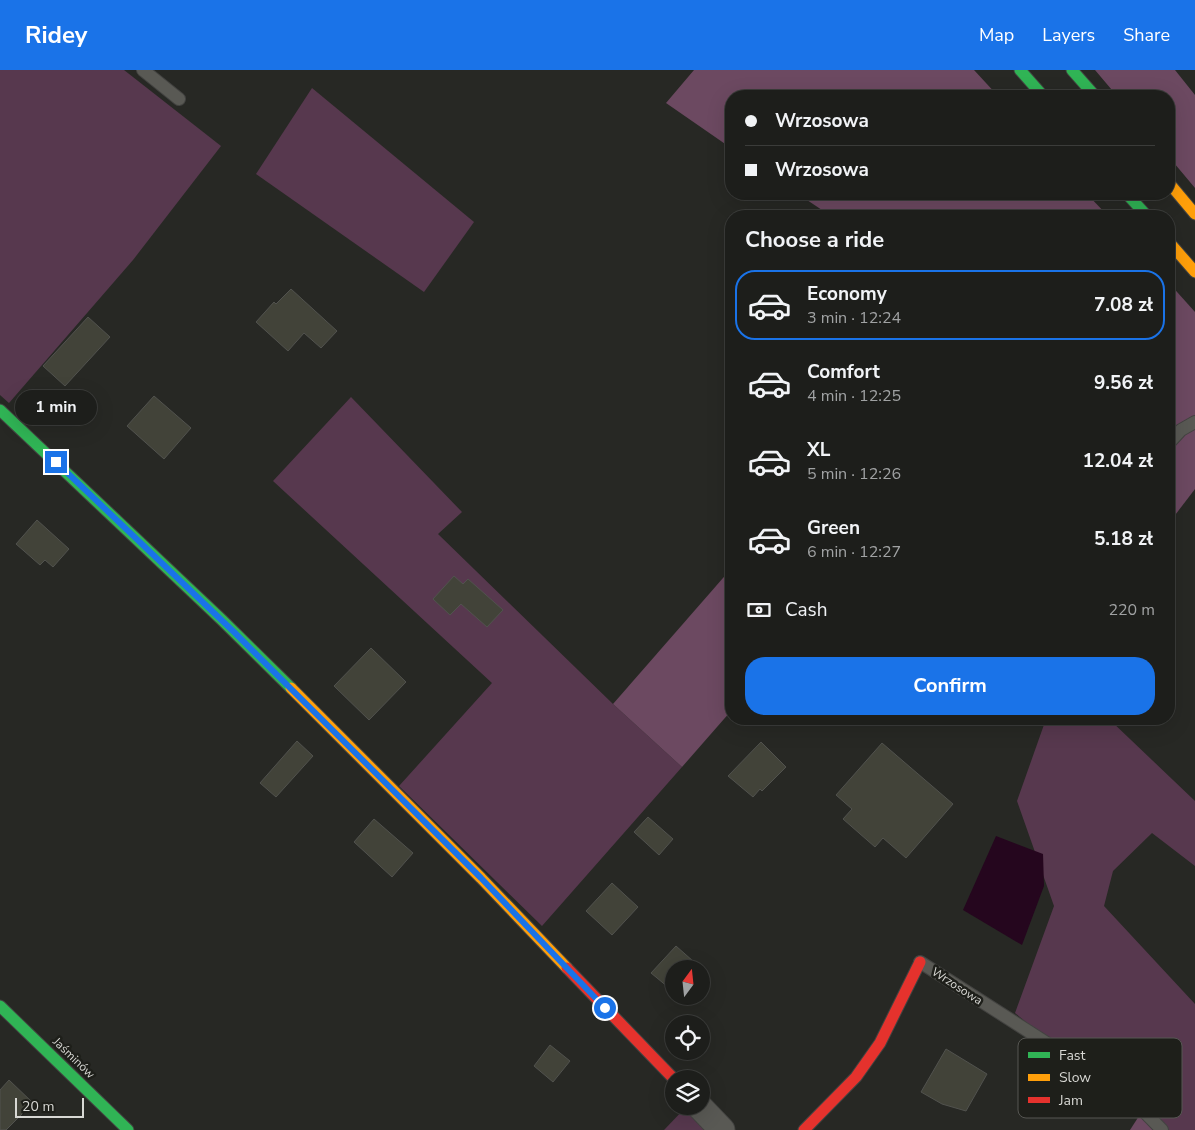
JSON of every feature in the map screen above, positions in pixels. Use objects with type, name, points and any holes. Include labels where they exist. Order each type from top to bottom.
[{"type":"street","points":[[1020,70],[1038,90]]},
{"type":"street","points":[[1072,70],[1090,90]]},
{"type":"street","points":[[1175,190],[1195,214]]},
{"type":"street","points":[[1132,200],[1142,210]]},
{"type":"street","points":[[1175,249],[1195,272]]},
{"type":"street","points":[[0,410],[222,620],[481,878],[665,1071]]},
{"type":"street","name":"Wrzosowa","points":[[804,1130],[856,1077],[880,1043],[920,962]]},
{"type":"street","name":"Jaśminów","points":[[0,1006],[128,1130]]},
{"type":"street","points":[[708,1115],[722,1130]]},
{"type":"lane","points":[[144,70],[178,99]]},
{"type":"lane","points":[[1175,436],[1181,430],[1195,422]]},
{"type":"lane","name":"Wrzosowa","points":[[920,962],[1040,1038]]},
{"type":"lane","name":"Wrzosowa","points":[[1151,1118],[1162,1130]]},
{"type":"shaded area","points":[[0,70],[124,70],[221,146],[133,260],[9,403],[0,395]]},
{"type":"shaded area","points":[[694,70],[974,70],[992,90],[725,90],[725,144],[666,103]]},
{"type":"shaded area","points":[[1095,70],[1175,70],[1195,95],[1195,188],[1175,164],[1175,90],[1112,90]]},
{"type":"shaded area","points":[[312,88],[474,222],[424,292],[256,174]]},
{"type":"shaded area","points":[[807,200],[1093,200],[1102,210],[822,210]]},
{"type":"shaded area","points":[[1175,290],[1195,312],[1195,489],[1175,515]]},
{"type":"shaded area","points":[[351,397],[462,512],[438,534],[613,704],[682,767],[542,926],[399,786],[492,683],[273,481]]},
{"type":"shaded area","points":[[725,576],[725,718],[682,767],[613,704]]},
{"type":"shaded area","points":[[1044,725],[1115,725],[1195,801],[1195,866],[1152,833],[1113,871],[1104,906],[1195,1004],[1195,1130],[1156,1130],[1142,1118],[1182,1118],[1182,1038],[1045,1038],[1015,1013],[1054,906],[1017,801]]},
{"type":"shaded area","points":[[996,836],[1043,854],[1044,886],[1022,945],[963,910]]},
{"type":"shaded area","points":[[678,1115],[700,1115],[722,1130],[664,1130]]},
{"type":"shaded area","points":[[1138,1118],[1141,1118],[1156,1130],[1130,1130]]},
{"type":"building","points":[[291,289],[337,331],[321,348],[304,333],[288,351],[256,322],[274,302],[276,304]]},
{"type":"building","points":[[88,317],[110,337],[65,386],[43,366]]},
{"type":"building","points":[[154,396],[191,428],[164,459],[127,426]]},
{"type":"building","points":[[37,520],[69,549],[53,567],[45,560],[40,565],[16,544]]},
{"type":"building","points":[[454,576],[463,584],[468,579],[503,610],[487,627],[461,604],[450,615],[433,599]]},
{"type":"building","points":[[371,648],[406,682],[369,720],[334,686]]},
{"type":"building","points":[[297,741],[313,756],[276,797],[260,783]]},
{"type":"building","points":[[761,742],[786,767],[762,791],[760,789],[753,797],[728,776]]},
{"type":"building","points":[[882,743],[953,804],[906,858],[883,838],[875,847],[843,819],[852,809],[836,795]]},
{"type":"building","points":[[648,817],[673,839],[659,855],[634,832]]},
{"type":"building","points":[[374,819],[413,853],[392,877],[354,842]]},
{"type":"building","points":[[612,883],[638,907],[612,935],[586,911]]},
{"type":"building","points":[[676,946],[692,960],[665,960],[665,985],[651,973]]},
{"type":"building","points":[[550,1045],[570,1061],[553,1082],[534,1066]]},
{"type":"building","points":[[946,1049],[987,1074],[966,1111],[942,1104],[921,1092]]},
{"type":"building","points":[[9,1080],[33,1103],[6,1130],[0,1130],[0,1090]]},
{"type":"traffic: fast","points":[[1020,70],[1038,90]]},
{"type":"traffic: fast","points":[[1072,70],[1090,90]]},
{"type":"traffic: fast","points":[[1132,200],[1142,210]]},
{"type":"traffic: fast","points":[[0,410],[222,620],[291,688]]},
{"type":"traffic: fast","points":[[0,1006],[128,1130]]},
{"type":"traffic: slow","points":[[1175,190],[1195,214]]},
{"type":"traffic: slow","points":[[1175,249],[1195,272]]},
{"type":"traffic: slow","points":[[291,688],[481,878],[567,968]]},
{"type":"traffic: jam","points":[[804,1130],[856,1077],[880,1043],[920,962]]},
{"type":"traffic: jam","points":[[567,968],[665,1070]]},
{"type":"route","points":[[56,462],[234,632],[481,878],[605,1008]]}]
